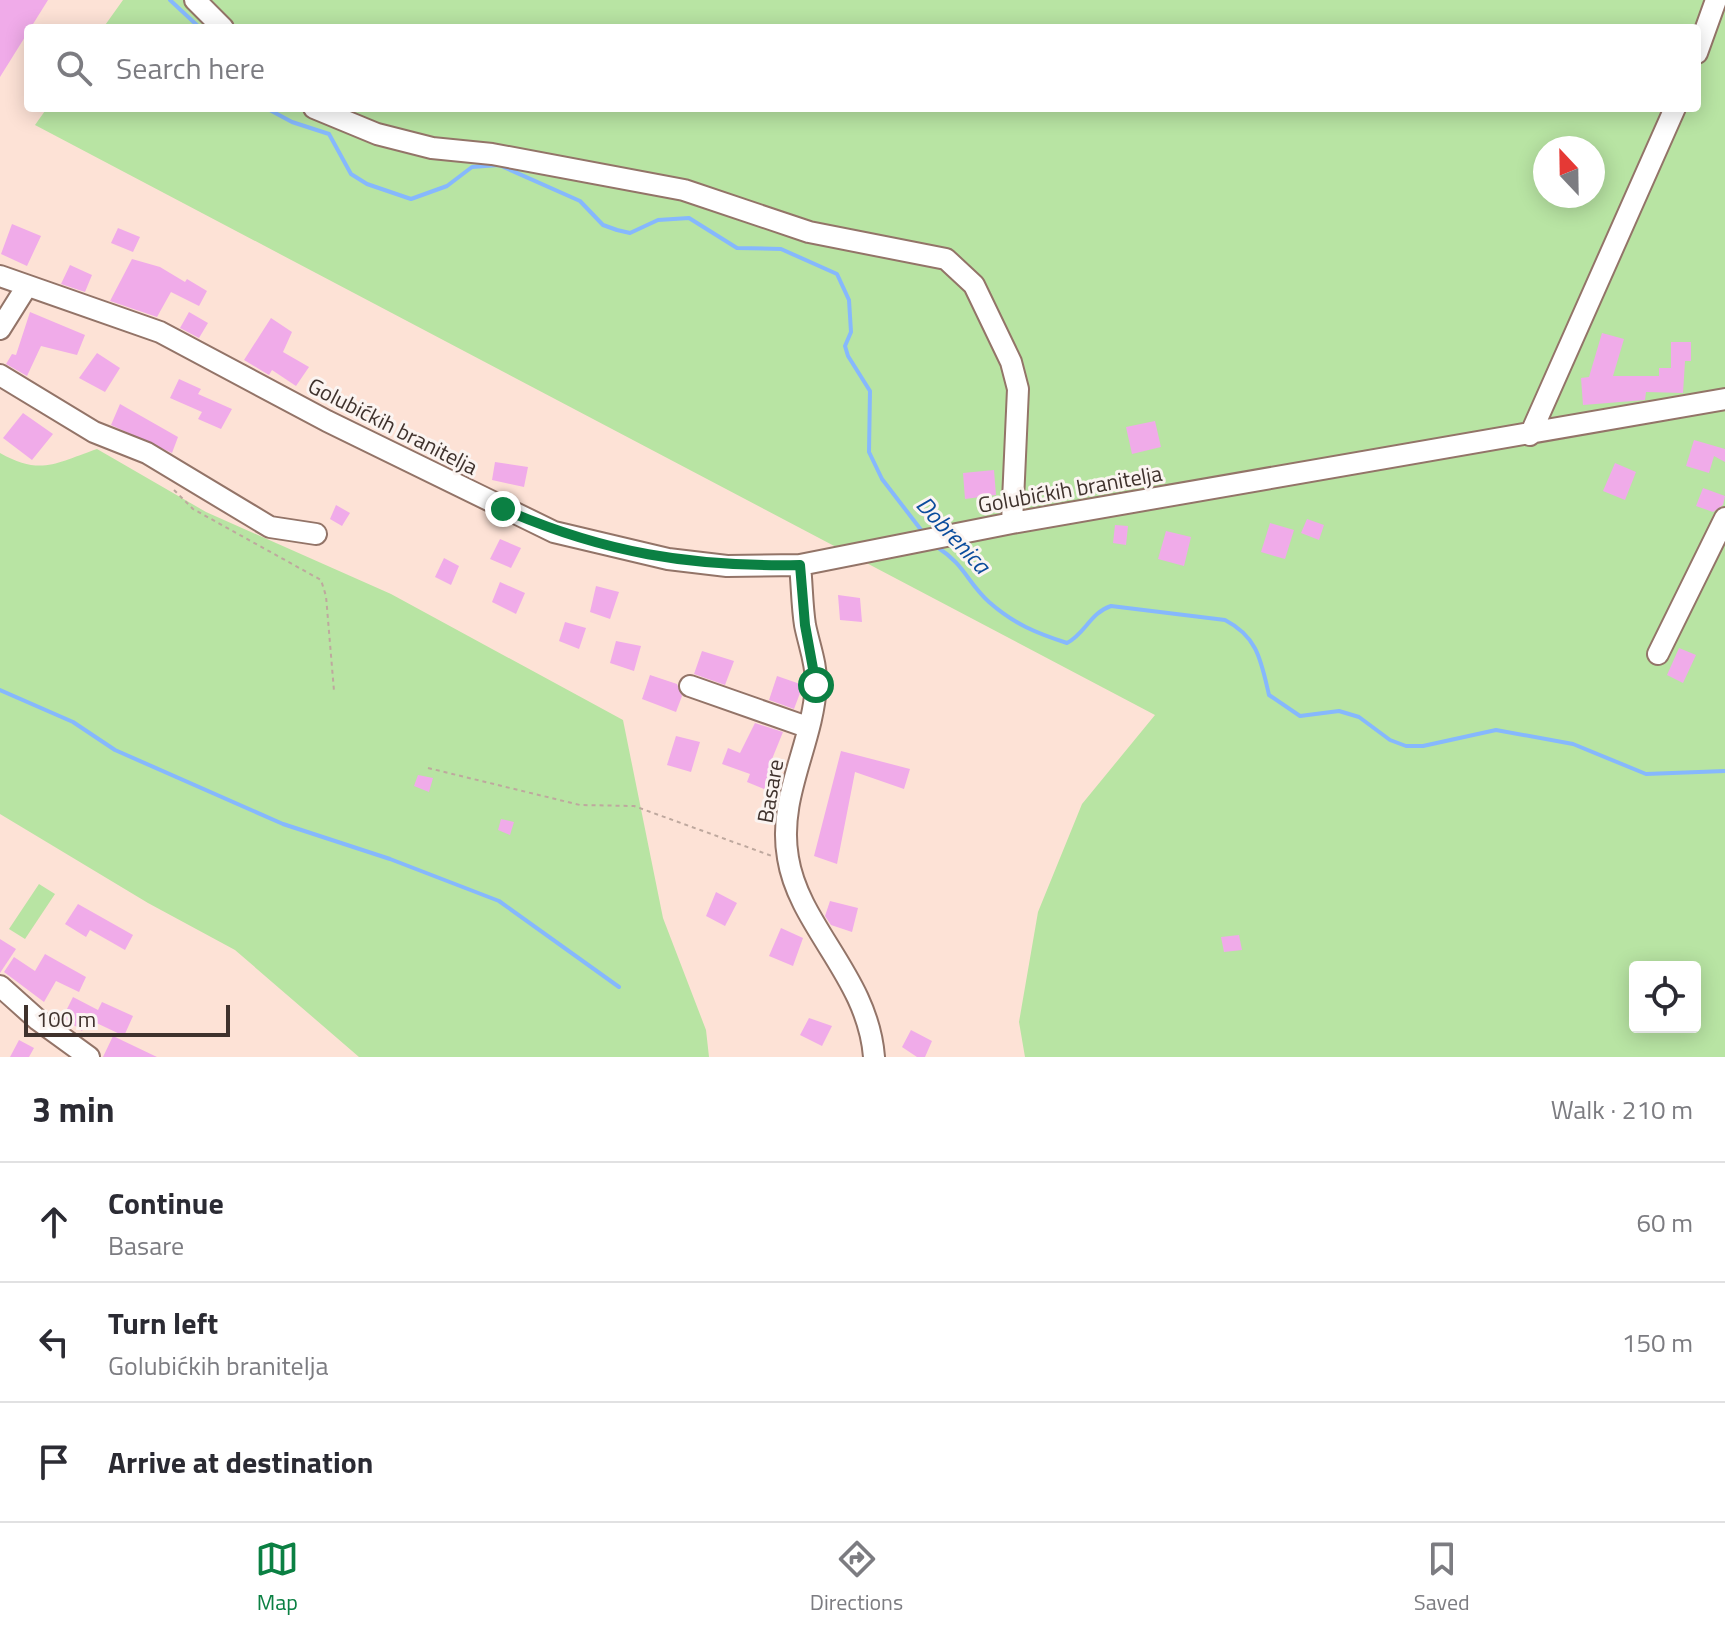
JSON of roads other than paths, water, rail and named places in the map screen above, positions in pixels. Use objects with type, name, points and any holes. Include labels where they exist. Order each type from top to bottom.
[{"type":"street","points":[[195,0],[219,24]]},
{"type":"street","points":[[1701,42],[1716,0]]},
{"type":"street","points":[[324,112],[377,134],[432,148],[492,154],[684,190],[809,232],[946,259],[974,285],[1011,362],[1018,389],[1003,525]]},
{"type":"street","points":[[1530,435],[1673,112]]},
{"type":"street","name":"Golubićkih branitelja","points":[[0,276],[160,332],[340,428],[554,532],[668,559],[727,566],[800,565],[1003,525],[1725,399]]},
{"type":"street","points":[[0,329],[27,286]]},
{"type":"street","points":[[0,375],[94,432],[147,453],[270,527],[316,534]]},
{"type":"street","points":[[1658,654],[1725,518]]},
{"type":"street","name":"Basare","points":[[800,565],[805,625],[816,685],[788,800],[788,862],[796,884],[839,957],[864,1012],[874,1057]]},
{"type":"street","points":[[690,686],[807,727]]},
{"type":"street","points":[[0,986],[38,1020],[89,1057]]},
{"type":"waterway","name":"Dobrenica","points":[[170,0],[196,24]]},
{"type":"waterway","name":"Dobrenica","points":[[273,112],[292,122],[329,134],[351,174],[367,184],[411,199],[447,186],[472,167],[499,165],[580,201],[603,225],[617,230],[630,233],[658,220],[689,218],[737,248],[781,249],[837,274],[849,300],[851,332],[845,346],[870,391],[869,452],[882,479],[925,535]]},
{"type":"waterway","name":"Dobrenica","points":[[937,547],[954,560],[998,610],[1026,627],[1067,643],[1098,613],[1111,606],[1225,620],[1251,642],[1260,661],[1269,695],[1300,716],[1339,711],[1359,717],[1390,740],[1406,746],[1423,746],[1496,730],[1573,744],[1646,774],[1725,771]]},
{"type":"waterway","points":[[0,690],[73,722],[115,750],[283,824],[390,859],[499,901],[619,987]]}]
